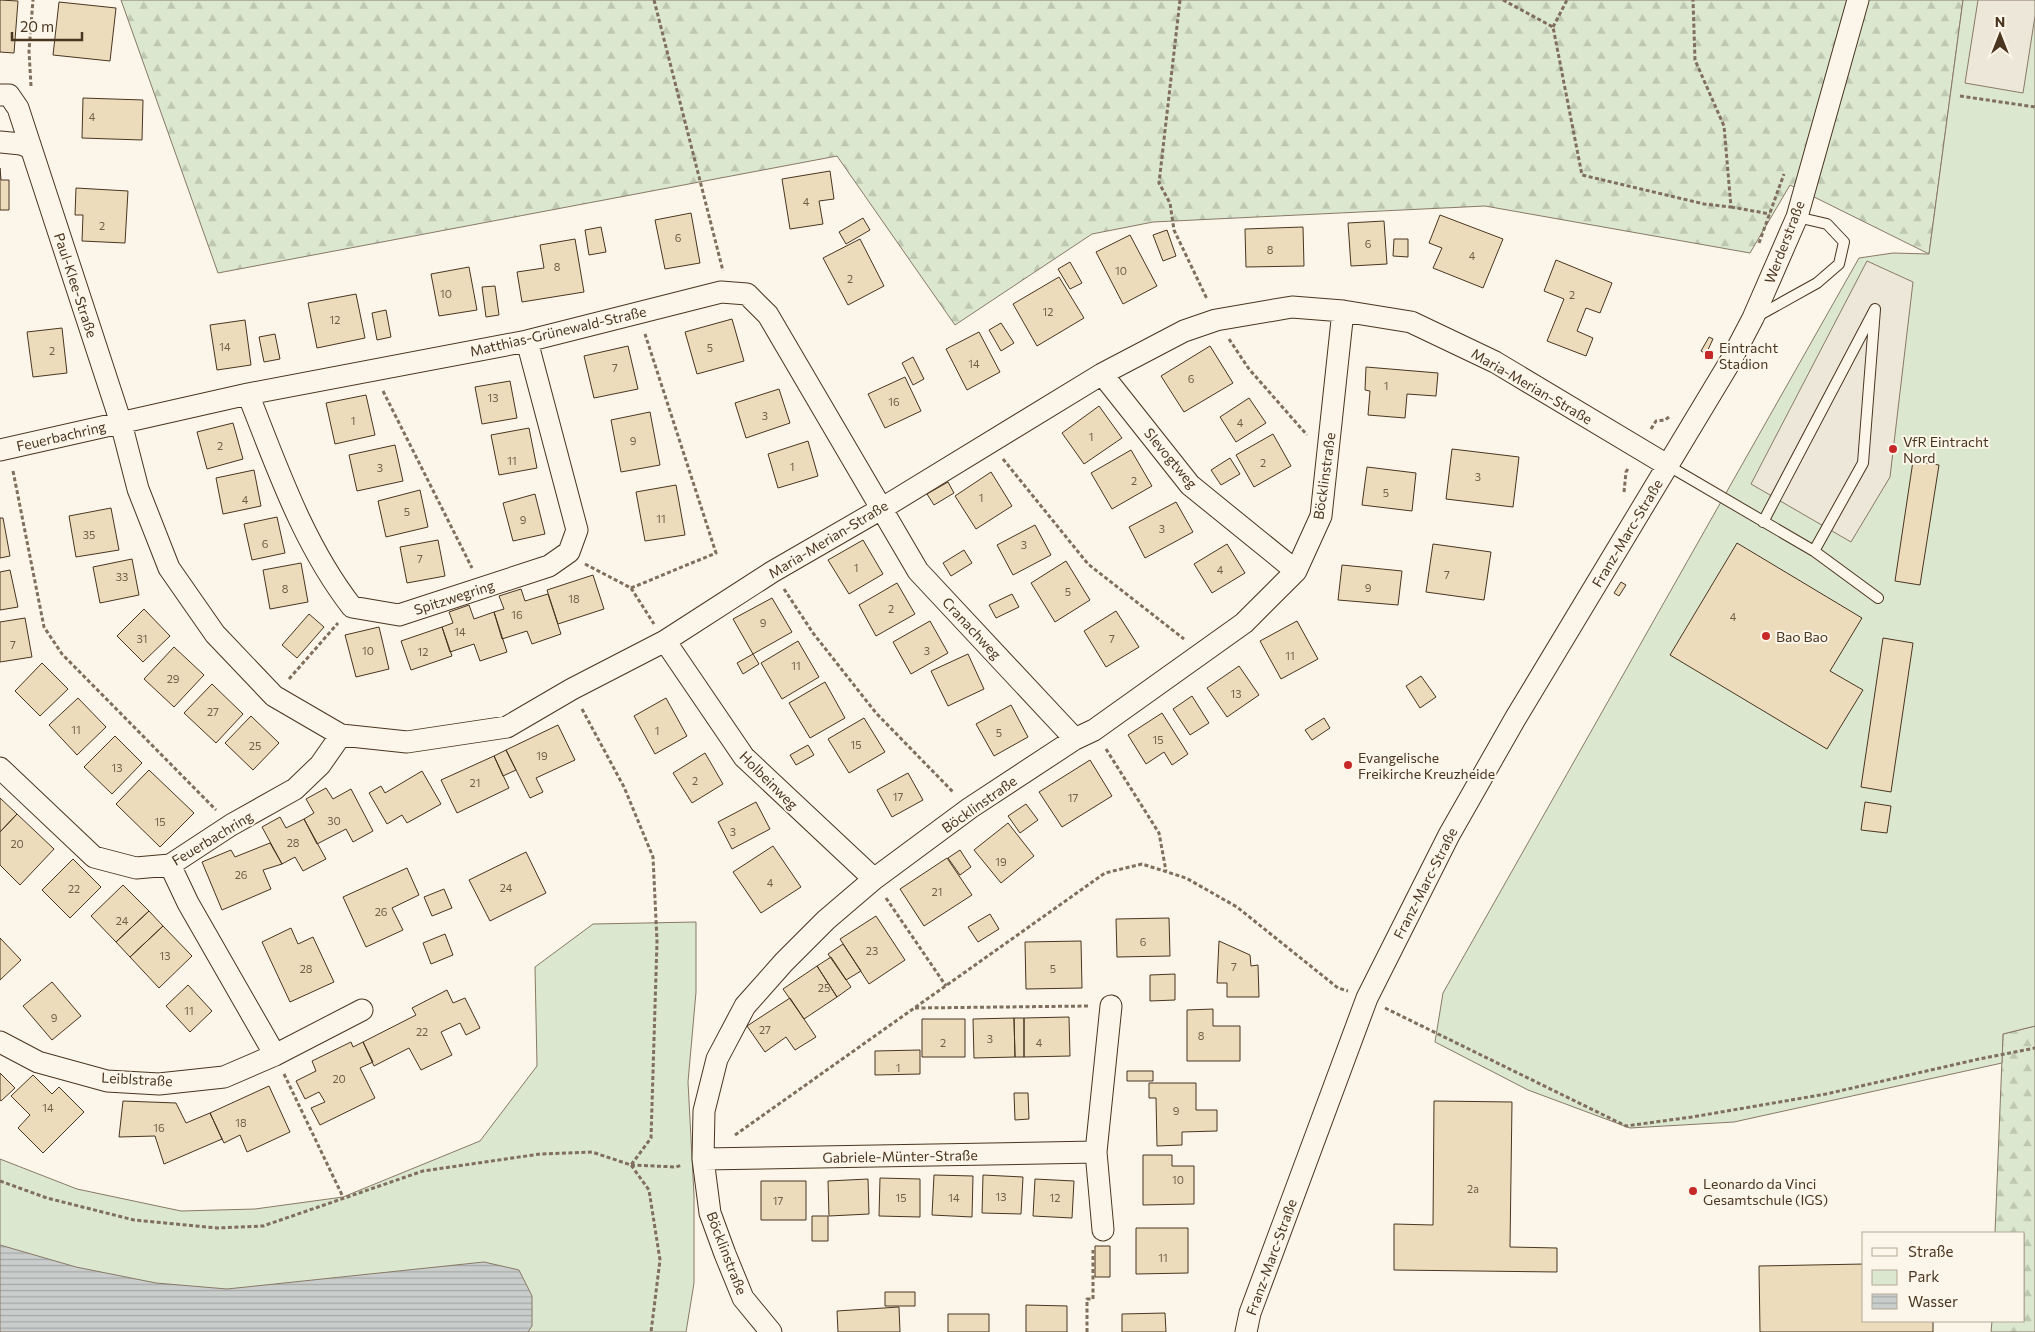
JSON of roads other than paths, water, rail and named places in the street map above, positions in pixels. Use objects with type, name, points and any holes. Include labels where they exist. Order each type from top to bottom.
[{"type":"street","name":"Werderstraße","points":[[1667,465],[1730,362],[1753,318],[1797,217],[1858,0]]},
{"type":"street","name":"Paul-Klee-Straße","points":[[0,95],[9,95],[18,108],[121,423]]},
{"type":"street","points":[[0,142],[21,144],[31,148]]},
{"type":"street","name":"Matthias-Grünewald-Straße","points":[[121,423],[248,394],[527,341],[721,292],[747,294],[768,315],[881,508]]},
{"type":"street","name":"Maria-Merian-Straße","points":[[121,423],[138,489],[169,568],[215,634],[274,696],[341,734],[407,742],[506,727],[572,689],[665,641],[772,572],[1102,374],[1184,331],[1216,320],[1292,307],[1343,311],[1411,322],[1496,362],[1667,465]]},
{"type":"street","name":"Böcklinstraße","points":[[771,1332],[743,1298],[725,1254],[710,1213],[703,1159],[704,1111],[717,1059],[744,1006],[826,920],[874,879],[970,808],[1075,739],[1094,730],[1244,624],[1296,571],[1321,516],[1343,311]]},
{"type":"street","name":"Spitzwegring","points":[[248,394],[291,501],[334,584],[352,607],[399,615],[549,566],[569,552],[577,530],[527,341]]},
{"type":"street","name":"Slevogtweg","points":[[1102,374],[1190,485],[1296,571]]},
{"type":"street","name":"Feuerbachring","points":[[4,449],[121,423]]},
{"type":"street","name":"Franz-Marc-Straße","points":[[1246,1332],[1250,1313],[1366,998],[1449,835],[1515,719],[1667,465]]},
{"type":"street","name":"Cranachweg","points":[[881,508],[918,571],[1075,739]]},
{"type":"street","name":"Holbeinweg","points":[[665,641],[744,757],[874,879]]},
{"type":"street","name":"Feuerbachring","points":[[0,768],[94,857],[136,868],[170,865],[231,825],[295,789],[320,765],[341,734]]},
{"type":"street","points":[[170,865],[188,903],[275,1055]]},
{"type":"street","points":[[1103,1230],[1096,1152],[1112,1006]]},
{"type":"street","name":"Leiblstraße","points":[[0,1042],[38,1062],[108,1080],[159,1084],[224,1077],[275,1055],[362,1010]]},
{"type":"street","name":"Gabriele-Münter-Straße","points":[[703,1159],[1096,1152]]},
{"type":"lane","points":[[1753,318],[1817,283],[1839,264],[1844,242],[1827,224],[1797,217]]},
{"type":"lane","points":[[1763,522],[1875,309],[1863,463],[1814,551]]},
{"type":"lane","points":[[1667,465],[1814,551],[1878,598]]},
{"type":"water","points":[[0,1245],[76,1267],[156,1283],[227,1289],[484,1262],[519,1270],[532,1296],[532,1326],[528,1332],[0,1332]]},
{"type":"place","name":"Eintracht Stadion","points":[[1709,355]]},
{"type":"place","name":"VfR Eintracht Nord","points":[[1893,449]]},
{"type":"place","name":"Bao Bao","points":[[1766,636]]},
{"type":"place","name":"Evangelische Freikirche Kreuzheide","points":[[1348,765]]},
{"type":"place","name":"Leonardo da Vinci Gesamtschule (IGS)","points":[[1693,1191]]}]
